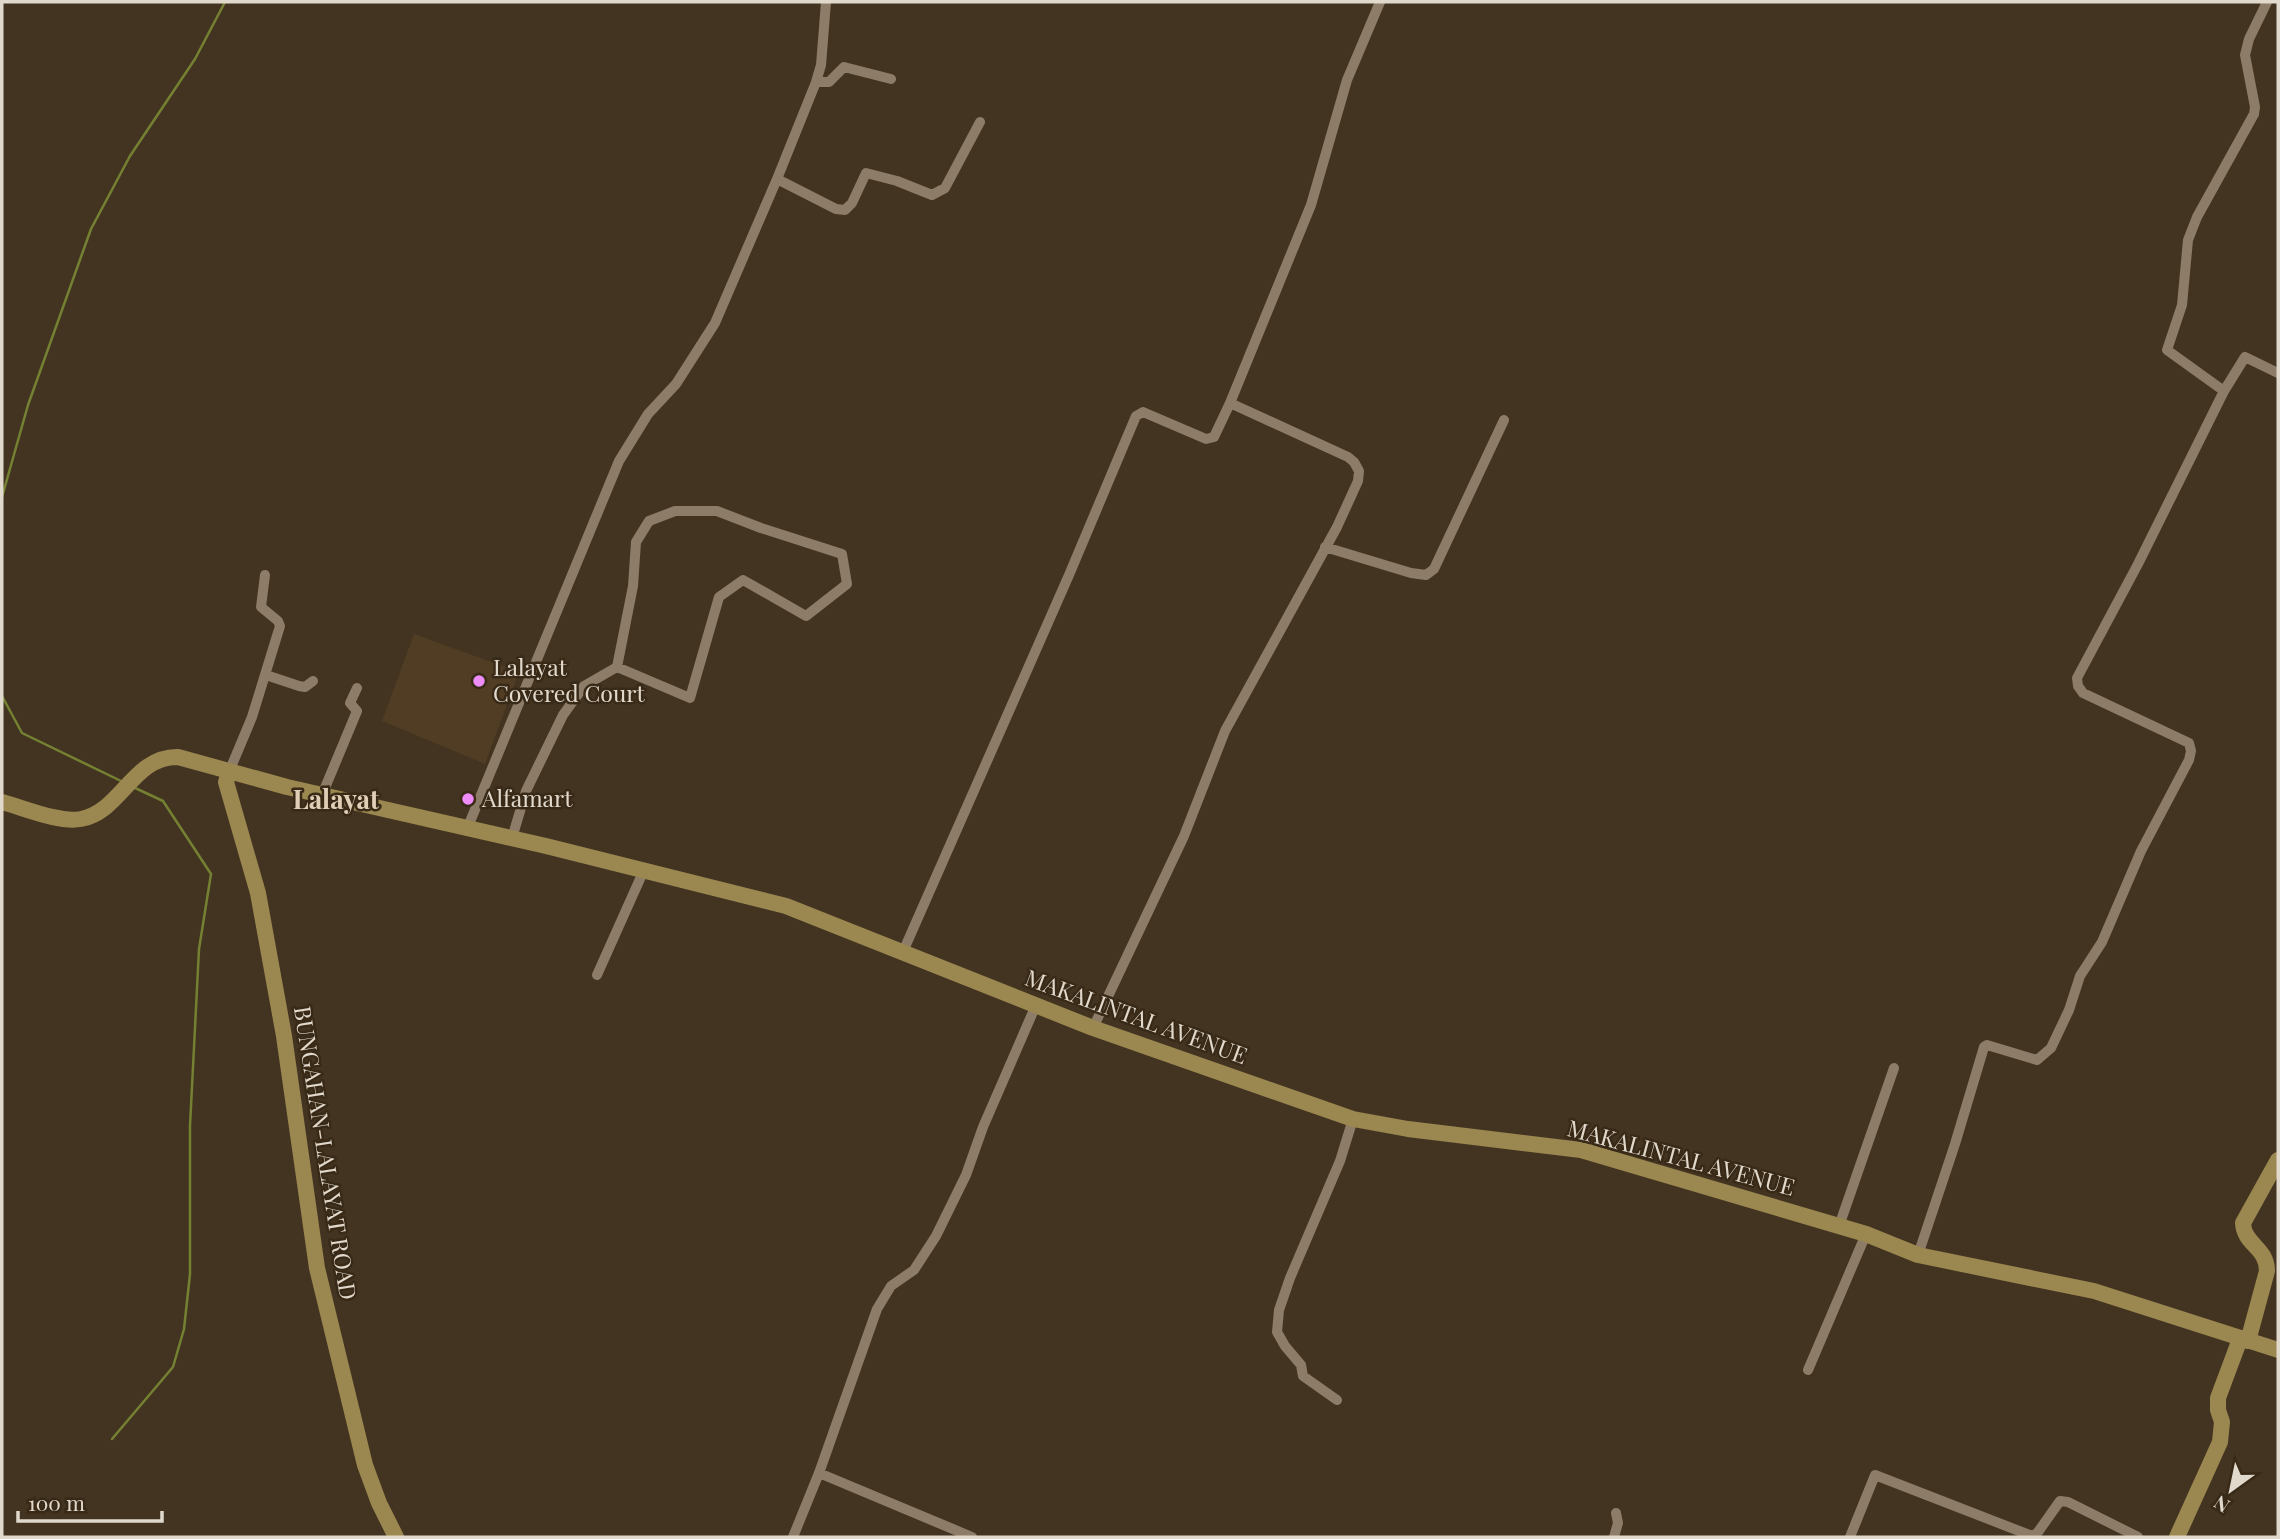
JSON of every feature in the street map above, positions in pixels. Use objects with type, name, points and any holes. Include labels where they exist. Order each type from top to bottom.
[{"type":"main road","name":"MAKALINTAL AVENUE","points":[[2,802],[64,820],[79,820],[96,815],[143,768],[165,757],[178,757],[321,795],[512,838],[786,906],[1093,1028],[1353,1119],[1408,1129],[1580,1150],[1866,1234],[1918,1255],[2094,1291],[2278,1350]]},
{"type":"main road","name":"BUNGAHAN-LALAYAT ROAD","points":[[229,772],[226,782],[258,893],[282,1023],[317,1268],[365,1465],[396,1537]]},
{"type":"main road","points":[[2176,1537],[2220,1442],[2222,1422],[2218,1398],[2244,1340],[2267,1271],[2267,1260],[2243,1232],[2243,1223],[2278,1160]]},
{"type":"street","points":[[467,829],[619,461],[648,414],[676,384],[715,323],[816,82],[821,65],[826,2]]},
{"type":"street","points":[[902,954],[1136,416],[1143,412],[1206,439],[1214,437],[1311,205],[1347,80],[1380,2]]},
{"type":"street","points":[[2224,391],[2166,350],[2182,305],[2188,240],[2197,217],[2254,114],[2245,55],[2249,39],[2267,2]]},
{"type":"street","points":[[816,82],[829,82],[844,67],[891,79]]},
{"type":"street","points":[[777,179],[836,209],[845,210],[852,203],[866,173],[897,181],[932,195],[945,188],[980,122]]},
{"type":"street","points":[[1918,1255],[1984,1047],[1996,1046],[2037,1060],[2051,1048],[2069,1010],[2080,976],[2102,942],[2141,851],[2189,760],[2189,743],[2083,693],[2078,687],[2077,678],[2138,564],[2224,391],[2245,357],[2278,373]]},
{"type":"street","points":[[1093,1028],[1184,836],[1225,731],[1358,481],[1359,471],[1354,462],[1338,452],[1230,404]]},
{"type":"street","points":[[1325,547],[1426,575],[1434,569],[1504,420]]},
{"type":"street","points":[[676,511],[717,512],[842,554],[847,584],[806,616],[743,580],[719,597],[690,698],[617,667],[633,586],[636,542],[649,521],[676,511]]},
{"type":"street","points":[[229,772],[266,675],[280,625],[261,607],[265,575]]},
{"type":"street","points":[[512,838],[526,791],[563,715],[584,685],[617,667]]},
{"type":"street","points":[[266,675],[305,687],[313,681]]},
{"type":"street","points":[[321,795],[357,711],[350,703],[357,688]]},
{"type":"street","points":[[597,975],[644,870]]},
{"type":"street","points":[[793,1537],[819,1473],[877,1309],[891,1286],[914,1270],[936,1236],[966,1175],[983,1127],[1036,1005]]},
{"type":"street","points":[[1839,1226],[1894,1068]]},
{"type":"street","points":[[1337,1400],[1303,1376],[1301,1366],[1277,1332],[1279,1310],[1290,1278],[1340,1161],[1353,1119]]},
{"type":"street","points":[[1808,1370],[1866,1234]]},
{"type":"street","points":[[819,1473],[972,1537]]},
{"type":"street","points":[[1850,1537],[1875,1475],[2033,1536],[2060,1501],[2068,1502],[2138,1537]]},
{"type":"street","points":[[1614,1537],[1618,1523],[1616,1513]]},
{"type":"shaded area","points":[[414,634],[519,672],[485,764],[382,721]]},
{"type":"waterway","points":[[2,497],[28,405],[91,229],[130,156],[195,59],[225,2]]},
{"type":"waterway","points":[[2,696],[22,733],[121,781]]},
{"type":"waterway","points":[[112,1439],[173,1367],[184,1329],[190,1274],[190,1126],[199,949],[211,874],[163,801],[133,787]]},
{"type":"place","name":"Lalayat Covered Court","points":[[479,681]]},
{"type":"place","name":"Alfamart","points":[[468,799]]},
{"type":"district","name":"Lalayat","points":[[336,800]]}]
